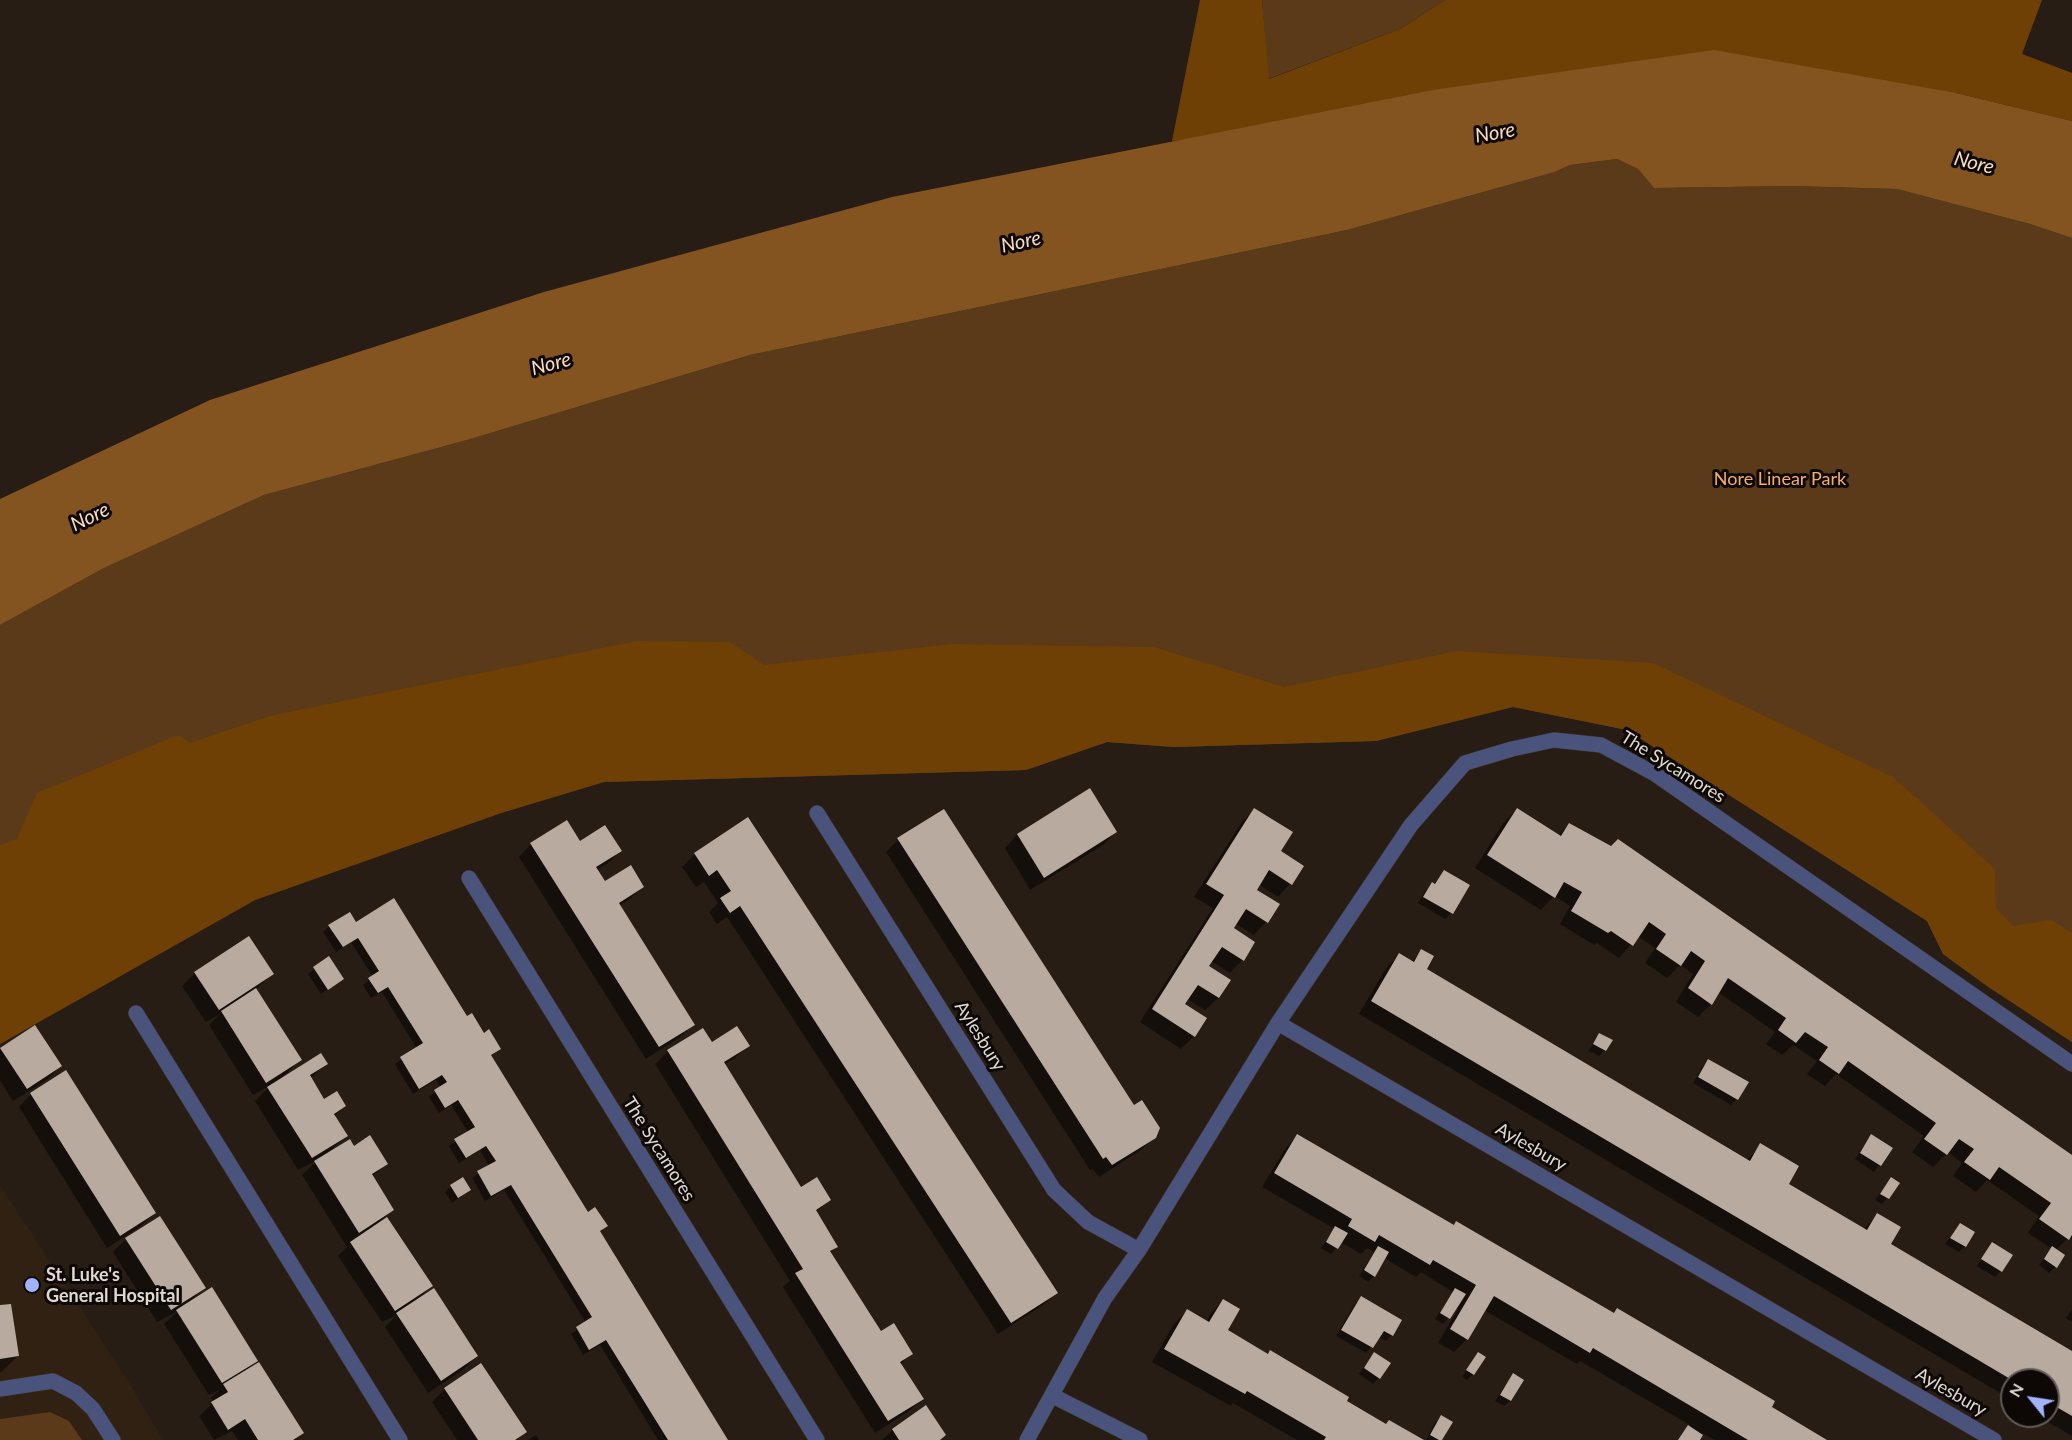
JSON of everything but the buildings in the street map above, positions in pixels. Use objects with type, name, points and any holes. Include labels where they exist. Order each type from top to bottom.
[{"type":"street","name":"The Sycamores","points":[[1278,1023],[1411,825],[1466,763],[1512,749],[1554,740],[1601,745],[1655,774],[2072,1064]]},
{"type":"street","name":"Aylesbury","points":[[818,813],[1054,1190],[1088,1222],[1140,1250]]},
{"type":"street","name":"The Sycamores","points":[[469,878],[817,1440]]},
{"type":"street","points":[[136,1013],[400,1440]]},
{"type":"street","name":"Aylesbury","points":[[1278,1023],[1994,1440]]},
{"type":"street","points":[[1027,1440],[1105,1298],[1140,1250],[1278,1023]]},
{"type":"street","points":[[0,1389],[53,1381],[76,1393],[93,1409],[113,1440]]},
{"type":"street","points":[[1053,1396],[1140,1440]]},
{"type":"shaded area","points":[[1200,0],[1262,0],[1269,79],[1400,29],[1445,0],[2042,0],[2022,54],[2072,73],[2072,121],[1956,93],[1172,141]]},
{"type":"shaded area","points":[[637,641],[730,642],[764,665],[953,644],[1154,647],[1284,687],[1457,651],[1653,663],[1893,777],[1995,869],[1996,908],[2013,926],[2051,920],[2072,933],[2072,1042],[1943,954],[1927,921],[1627,730],[1513,707],[1376,741],[1174,747],[1107,742],[1026,770],[604,782],[501,813],[255,900],[0,1044],[0,845],[17,839],[37,793],[178,735],[190,743],[270,716]]},
{"type":"shaded area","name":"St. Luke's General Hospital","points":[[0,1185],[130,1384],[163,1440],[0,1440]]},
{"type":"green space","points":[[1262,0],[1445,0],[1400,29],[1268,79]]},
{"type":"green space","name":"Nore Linear Park","points":[[1617,159],[1638,169],[1654,188],[1794,186],[1897,189],[2030,224],[2072,238],[2072,1042],[1943,954],[1927,921],[1627,730],[1513,707],[1376,741],[1174,747],[1107,742],[1026,770],[604,782],[501,813],[255,900],[0,1044],[0,625],[104,568],[264,495],[467,440],[750,355],[1347,230],[1555,172],[1570,165]]},
{"type":"green space","points":[[50,1412],[69,1421],[82,1440],[0,1440],[0,1419]]},
{"type":"water","name":"Nore","points":[[1714,50],[1956,93],[2072,121],[2072,238],[2030,224],[1897,189],[1794,186],[1654,188],[1638,169],[1617,159],[1570,165],[1555,172],[1347,230],[750,355],[467,440],[264,495],[104,568],[0,625],[0,499],[210,400],[544,292],[892,197],[1433,90]]},
{"type":"place","name":"St. Luke's General Hospital","points":[[32,1285]]}]
